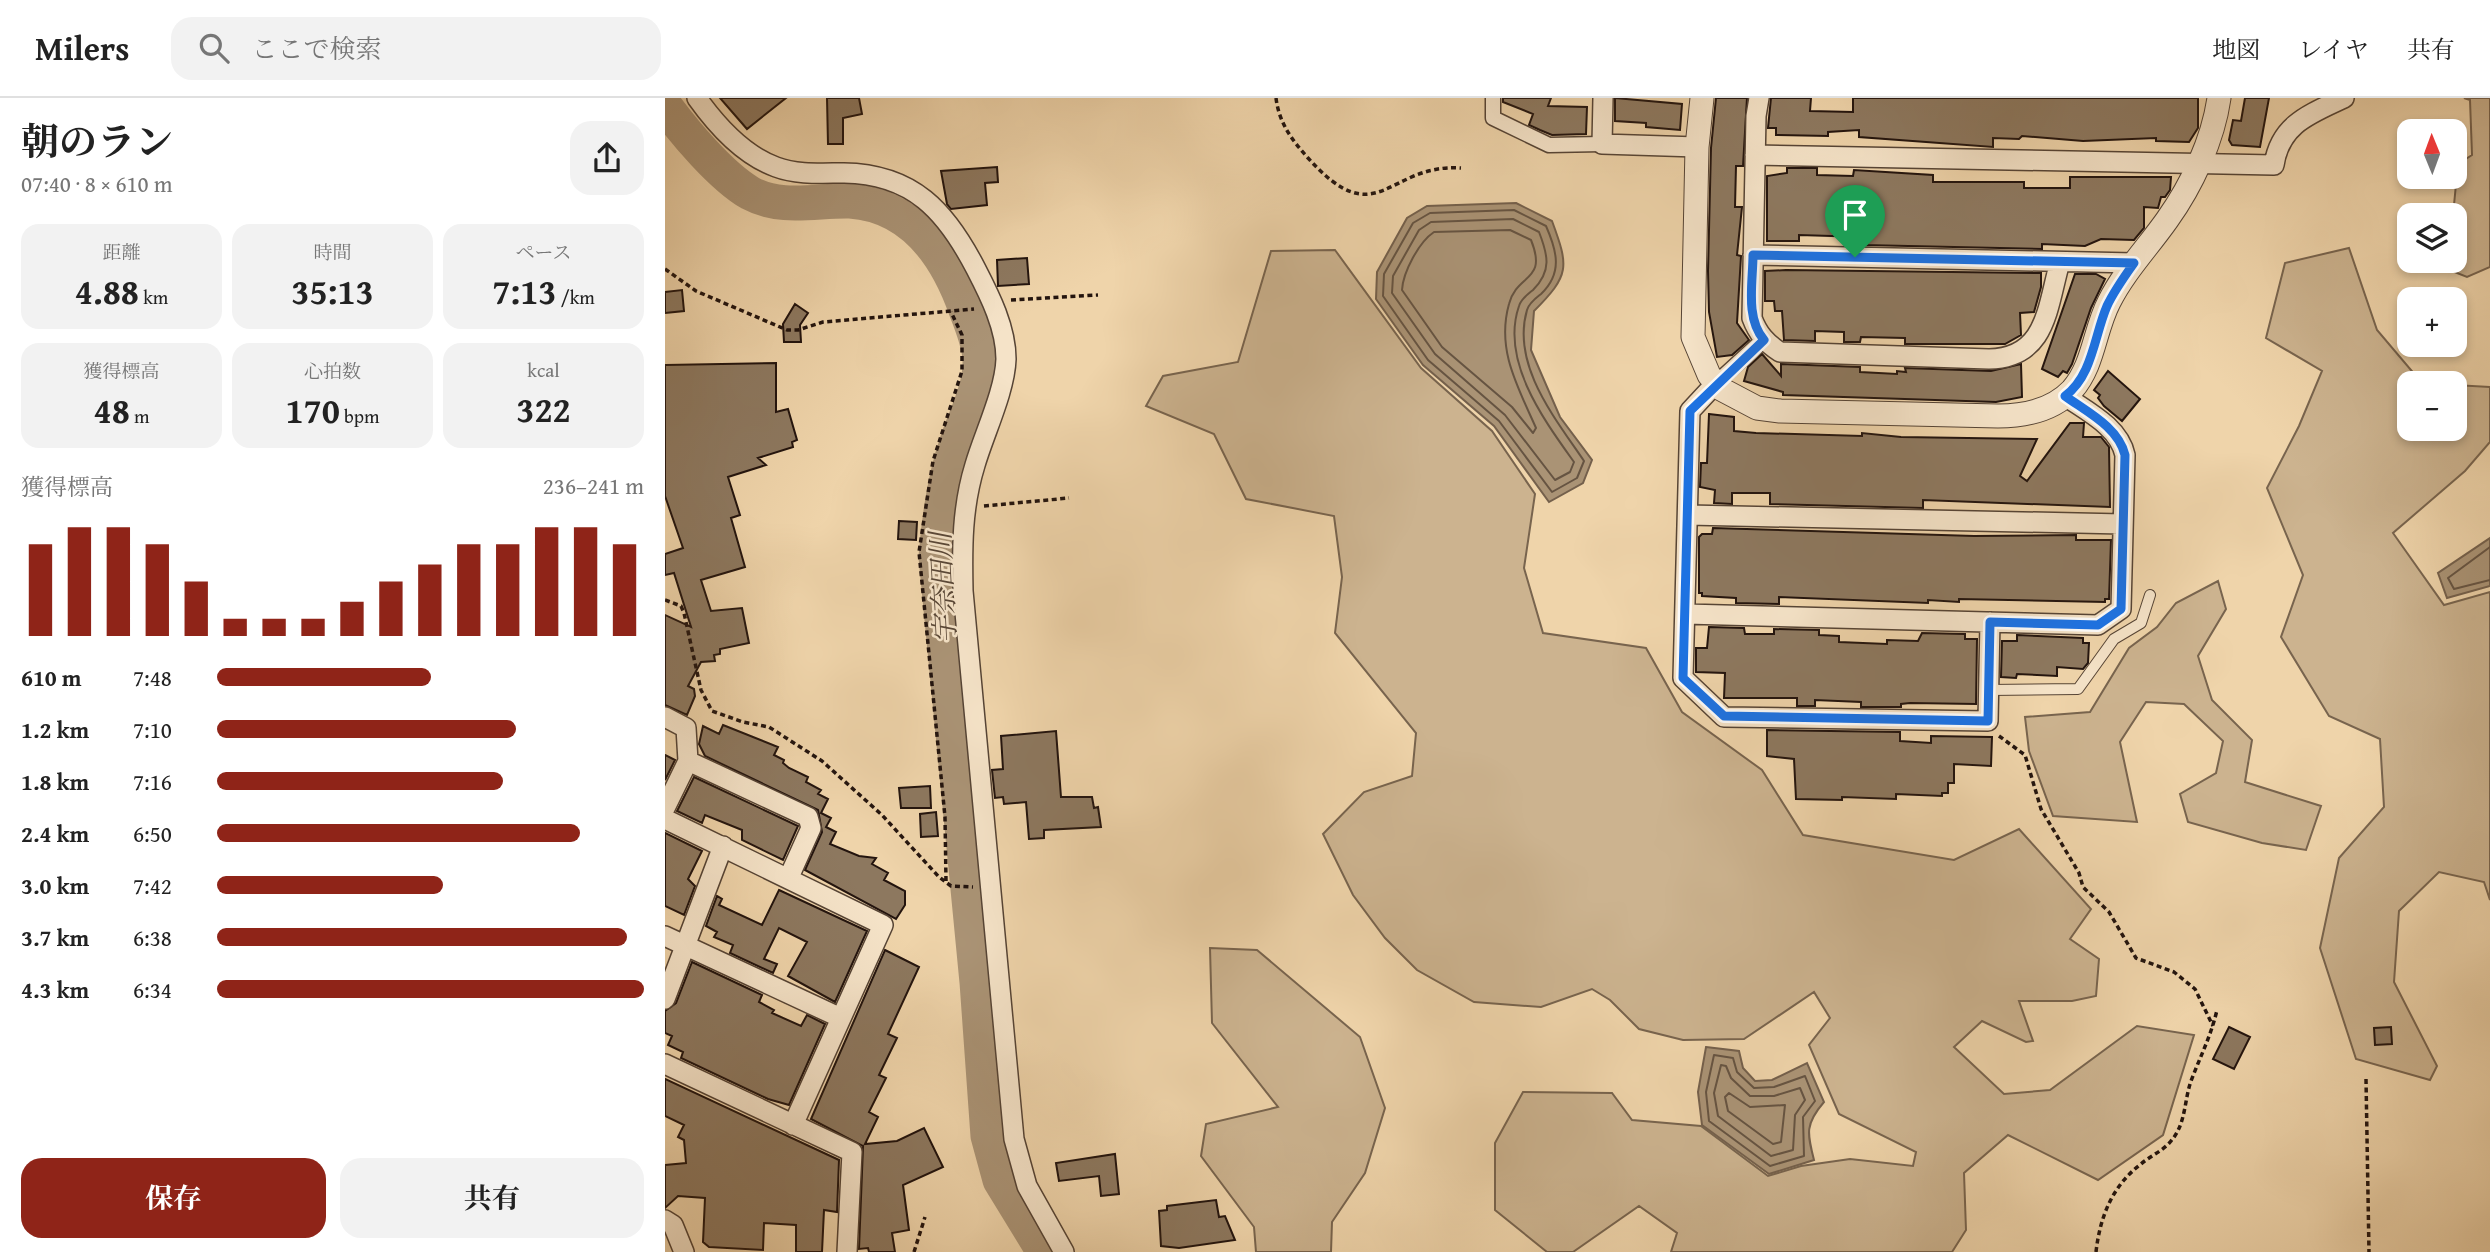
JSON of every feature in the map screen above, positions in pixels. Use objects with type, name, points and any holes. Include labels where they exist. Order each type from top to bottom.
[{"type":"street","points":[[698,98],[731,138],[776,167],[797,172],[868,174],[906,185],[923,196],[955,234],[991,301],[1003,336],[1006,359],[965,505],[963,591],[1009,1108],[1017,1158],[1027,1186],[1064,1252]]},
{"type":"street","points":[[1493,98],[1493,118],[1549,145],[1697,147]]},
{"type":"street","points":[[1602,144],[1603,98]]},
{"type":"street","points":[[1702,98],[1697,147],[1693,337],[1700,357],[1716,383],[1737,399],[1757,408],[1780,411],[2019,416],[2044,408],[2065,396],[2081,379],[2090,362],[2108,304],[2134,263],[2182,198],[2199,164],[2219,98]]},
{"type":"street","points":[[1759,98],[1755,155],[1752,318],[1764,340],[1780,352],[1989,359],[2015,356],[2028,348],[2038,337],[2060,262]]},
{"type":"street","points":[[1755,155],[2274,165],[2279,142],[2290,128],[2308,115],[2344,98]]},
{"type":"street","points":[[1753,255],[2134,263]]},
{"type":"street","points":[[1764,340],[1716,383],[1690,411],[1683,678],[1724,716],[1988,721],[1990,622]]},
{"type":"street","points":[[1686,614],[2098,625],[2121,609],[2125,455],[2122,441],[2111,429],[2065,396]]},
{"type":"street","points":[[1688,515],[2123,524]]},
{"type":"street","points":[[665,718],[686,728],[688,761],[665,808]]},
{"type":"street","points":[[688,761],[808,817],[811,828],[789,877]]},
{"type":"street","points":[[665,819],[883,925],[793,1125]]},
{"type":"street","points":[[665,999],[723,846]]},
{"type":"street","points":[[665,936],[841,1018]]},
{"type":"street","points":[[665,1064],[852,1152],[847,1252]]},
{"type":"street","points":[[665,1220],[674,1225],[684,1252]]},
{"type":"lane","points":[[1989,690],[2078,689],[2113,639],[2141,623],[2150,595]]},
{"type":"path","points":[[1276,98],[1282,123],[1295,144],[1321,173],[1349,193],[1373,195],[1427,172],[1447,167],[1461,168]]},
{"type":"path","points":[[665,269],[705,295],[787,330],[798,330],[823,322],[951,312],[962,335],[962,371],[933,461],[919,552],[945,817],[946,881]]},
{"type":"path","points":[[991,301],[1098,295]]},
{"type":"path","points":[[965,505],[977,507],[1069,498]]},
{"type":"path","points":[[665,600],[681,606],[684,613],[701,690],[712,710],[743,722],[769,727],[822,761],[852,786],[939,877],[957,888]]},
{"type":"path","points":[[1988,721],[1999,735],[2025,755],[2041,809],[2083,887],[2109,912],[2136,958],[2174,972],[2196,989],[2213,1026]]},
{"type":"path","points":[[2096,1252],[2100,1222],[2115,1192],[2138,1166],[2170,1142],[2180,1128],[2191,1081],[2217,1010]]},
{"type":"path","points":[[2366,1079],[2369,1252]]},
{"type":"path","points":[[914,1252],[925,1217]]},
{"type":"shaded area","points":[[2464,98],[2490,98],[2490,267],[2467,277],[2457,273],[2467,273],[2467,203],[2454,203],[2456,189],[2467,189],[2467,158],[2472,155],[2470,100]]},
{"type":"shaded area","points":[[2349,248],[2377,330],[2397,357],[2412,371],[2397,371],[2397,441],[2467,441],[2467,386],[2490,387],[2490,442],[2465,471],[2393,533],[2444,605],[2490,592],[2490,900],[2484,882],[2439,872],[2399,911],[2394,982],[2437,1066],[2430,1080],[2356,1059],[2320,948],[2339,858],[2384,807],[2380,739],[2329,716],[2281,637],[2303,575],[2267,488],[2299,426],[2322,371],[2266,338],[2285,263]]},
{"type":"shaded area","points":[[1335,250],[1421,368],[1492,431],[1535,494],[1524,568],[1543,633],[1646,648],[1682,712],[1762,770],[1803,835],[1954,860],[2019,829],[2091,909],[2070,939],[2099,959],[2096,996],[2072,1001],[2019,1001],[2033,1041],[2026,1042],[1982,1021],[1954,1047],[2004,1094],[2050,1090],[2137,1026],[2194,1035],[2163,1135],[2098,1180],[2008,1135],[1964,1173],[1966,1230],[1952,1252],[1671,1252],[1677,1233],[1639,1206],[1573,1252],[1547,1252],[1495,1210],[1495,1143],[1523,1092],[1612,1093],[1632,1120],[1701,1126],[1768,1176],[1801,1166],[1850,1159],[1913,1166],[1916,1152],[1839,1114],[1809,1045],[1830,1018],[1814,992],[1744,1039],[1683,1040],[1639,1029],[1610,1000],[1592,989],[1541,1007],[1474,1002],[1417,970],[1385,938],[1353,895],[1323,834],[1364,792],[1412,776],[1416,733],[1335,633],[1342,577],[1334,516],[1246,499],[1214,434],[1146,406],[1163,376],[1238,362],[1271,251]]},
{"type":"shaded area","points":[[2218,581],[2226,609],[2198,656],[2212,700],[2252,740],[2245,782],[2321,806],[2306,850],[2262,843],[2188,822],[2180,794],[2216,773],[2223,741],[2184,704],[2146,702],[2120,742],[2137,822],[2053,816],[2029,751],[2025,717],[2090,712],[2129,648],[2157,627],[2176,603]]},
{"type":"shaded area","points":[[1210,948],[1257,950],[1360,1037],[1385,1108],[1365,1173],[1332,1222],[1331,1252],[1256,1252],[1254,1227],[1201,1156],[1206,1124],[1278,1107],[1212,1023]]},
{"type":"water","points":[[1516,203],[1552,221],[1561,249],[1563,270],[1560,279],[1534,311],[1531,350],[1560,417],[1592,460],[1583,483],[1549,502],[1494,426],[1423,365],[1376,299],[1377,272],[1407,218],[1427,206]]},
{"type":"water","points":[[2490,538],[2490,586],[2447,598],[2438,573]]},
{"type":"water","points":[[1706,1047],[1739,1051],[1743,1068],[1755,1081],[1772,1080],[1807,1063],[1824,1102],[1813,1117],[1809,1129],[1814,1160],[1769,1174],[1702,1125],[1698,1092]]},
{"type":"building","points":[[720,98],[786,98],[747,129]]},
{"type":"building","points":[[827,98],[859,98],[862,114],[843,118],[843,144],[828,144]]},
{"type":"building","points":[[1503,98],[1551,98],[1548,106],[1587,107],[1586,134],[1552,135],[1540,130],[1529,125],[1533,114],[1503,102]]},
{"type":"building","points":[[1615,98],[1682,104],[1680,130],[1646,127],[1646,123],[1615,121]]},
{"type":"building","points":[[1716,98],[1747,98],[1743,166],[1736,166],[1735,207],[1742,207],[1737,255],[1741,256],[1737,323],[1749,340],[1732,355],[1717,357],[1709,312],[1708,271],[1711,148]]},
{"type":"building","points":[[1771,98],[1811,98],[1810,111],[1853,112],[1853,98],[2198,98],[2198,128],[2189,142],[2156,141],[2156,138],[2083,141],[2022,136],[2019,139],[1993,138],[1993,147],[1859,137],[1859,130],[1828,132],[1828,136],[1776,135],[1776,128],[1768,128]]},
{"type":"building","points":[[2245,98],[2269,98],[2260,147],[2232,145],[2229,140],[2233,120],[2241,121]]},
{"type":"building","points":[[997,167],[998,182],[985,183],[987,205],[951,209],[947,204],[941,171]]},
{"type":"building","points":[[1787,168],[1817,168],[1817,175],[1853,176],[1854,170],[1933,175],[1933,182],[2024,182],[2024,188],[2070,188],[2070,177],[2171,177],[2170,190],[2165,197],[2161,197],[2158,208],[2144,207],[2144,228],[2134,240],[2101,239],[2085,246],[2042,244],[2042,249],[1863,245],[1864,237],[1799,235],[1799,241],[1767,241],[1767,176],[1787,173]]},
{"type":"building","points":[[1027,258],[1029,284],[998,286],[997,260]]},
{"type":"building","points":[[1765,271],[2041,273],[2041,287],[2034,312],[2020,313],[2021,335],[2005,344],[1905,344],[1905,338],[1861,337],[1860,342],[1844,342],[1844,332],[1815,331],[1815,341],[1784,340],[1782,311],[1775,311],[1774,301],[1765,301]]},
{"type":"building","points":[[2075,274],[2096,274],[2105,279],[2091,308],[2072,364],[2067,373],[2063,371],[2058,377],[2042,369]]},
{"type":"building","points":[[682,290],[684,311],[665,313],[665,292]]},
{"type":"building","points":[[795,304],[808,313],[800,325],[801,342],[784,342],[783,324]]},
{"type":"building","points":[[1762,354],[1781,376],[1781,364],[1860,367],[1860,372],[1897,374],[1897,371],[1906,372],[1905,368],[1991,371],[2021,364],[2022,397],[1996,402],[1783,395],[1783,392],[1744,381],[1748,367]]},
{"type":"building","points":[[776,363],[776,412],[788,409],[797,440],[792,442],[793,447],[758,458],[766,465],[728,477],[740,515],[731,518],[745,567],[701,580],[711,611],[742,608],[749,643],[720,649],[720,654],[714,655],[715,661],[701,662],[688,686],[694,689],[695,696],[687,715],[665,705],[665,615],[691,627],[674,573],[665,575],[665,554],[683,548],[665,496],[665,365]]},
{"type":"building","points":[[2108,371],[2140,399],[2122,421],[2104,406],[2098,398],[2100,395],[2094,390]]},
{"type":"building","points":[[1709,414],[1734,417],[1734,431],[1756,433],[1862,436],[1862,433],[1901,437],[2037,439],[2020,476],[2027,481],[2070,423],[2084,423],[2083,437],[2101,437],[2109,447],[2110,507],[1923,500],[1923,508],[1770,504],[1770,493],[1732,493],[1732,504],[1714,503],[1715,490],[1700,487],[1701,463],[1707,463]]},
{"type":"building","points":[[899,521],[917,522],[916,540],[898,539]]},
{"type":"building","points":[[1713,528],[1974,536],[2076,535],[2076,540],[2111,540],[2109,599],[2105,599],[2105,602],[1959,599],[1959,602],[1928,600],[1928,603],[1779,597],[1779,604],[1736,603],[1736,598],[1702,596],[1702,593],[1699,593],[1699,537],[1702,534],[1712,534]]},
{"type":"building","points":[[1709,627],[1744,628],[1745,634],[1774,634],[1774,629],[1819,630],[1819,635],[1839,636],[1839,642],[1887,644],[1887,640],[1918,641],[1922,633],[1965,634],[1965,639],[1977,639],[1976,704],[1910,703],[1901,704],[1901,707],[1861,707],[1861,702],[1815,700],[1815,706],[1797,706],[1797,698],[1724,698],[1725,673],[1696,672],[1696,648],[1707,648]]},
{"type":"building","points":[[2017,635],[2083,638],[2083,643],[2089,643],[2088,663],[2083,669],[2057,667],[2057,676],[2017,674],[2016,678],[2001,677],[2002,641],[2017,641]]},
{"type":"building","points":[[723,725],[778,747],[774,755],[784,760],[783,763],[789,768],[808,777],[806,782],[821,790],[818,794],[828,799],[821,813],[831,818],[826,827],[836,832],[830,844],[859,856],[876,858],[872,864],[888,873],[884,880],[905,891],[905,905],[896,919],[805,870],[822,832],[818,810],[705,756],[699,744],[703,726],[719,734]]},
{"type":"building","points":[[1767,730],[1900,732],[1900,741],[1931,743],[1931,736],[1992,737],[1991,766],[1954,764],[1954,783],[1948,783],[1948,793],[1942,793],[1942,796],[1896,794],[1896,799],[1796,799],[1794,759],[1767,756]]},
{"type":"building","points":[[1056,731],[1061,797],[1092,797],[1094,808],[1098,807],[1101,827],[1044,830],[1044,838],[1029,839],[1026,802],[1004,804],[1003,797],[995,798],[992,770],[1003,769],[1001,736]]},
{"type":"building","points":[[665,755],[675,760],[665,780]]},
{"type":"building","points":[[694,777],[798,826],[783,860],[742,840],[742,830],[705,815],[702,823],[677,811]]},
{"type":"building","points":[[930,786],[931,808],[901,808],[899,788]]},
{"type":"building","points":[[936,812],[938,836],[921,837],[920,814]]},
{"type":"building","points":[[665,833],[702,851],[688,879],[695,886],[684,915],[665,906]]},
{"type":"building","points":[[779,890],[867,931],[835,1002],[788,976],[807,942],[779,928],[764,959],[777,964],[773,973],[730,953],[733,945],[714,937],[717,932],[706,926],[717,896],[722,899],[719,905],[762,925]]},
{"type":"building","points":[[885,950],[919,967],[888,1034],[897,1038],[879,1075],[886,1078],[869,1112],[878,1117],[865,1144],[897,1141],[924,1128],[943,1167],[903,1185],[909,1230],[892,1233],[895,1252],[869,1252],[868,1248],[859,1249],[863,1146],[811,1119]]},
{"type":"building","points":[[692,962],[762,995],[759,1002],[774,1010],[772,1013],[801,1026],[807,1015],[825,1024],[789,1105],[768,1099],[681,1058],[683,1052],[668,1045],[672,1036],[665,1033],[665,1011],[676,1003]]},
{"type":"building","points":[[2229,1027],[2250,1037],[2234,1069],[2213,1059]]},
{"type":"building","points":[[2391,1027],[2392,1044],[2375,1045],[2374,1028]]},
{"type":"building","points":[[665,1079],[839,1160],[837,1212],[824,1210],[822,1252],[796,1252],[796,1225],[764,1223],[763,1250],[709,1247],[703,1242],[705,1198],[678,1196],[665,1208],[665,1165],[686,1163],[684,1140],[678,1137],[684,1125],[665,1116]]},
{"type":"building","points":[[1115,1154],[1119,1194],[1101,1196],[1099,1176],[1059,1181],[1056,1163]]},
{"type":"building","points":[[1216,1200],[1219,1217],[1225,1216],[1235,1240],[1179,1248],[1161,1246],[1159,1211],[1167,1210],[1167,1206]]},
{"type":"waterway","name":"宇奈田川","points":[[665,106],[716,165],[750,193],[787,203],[850,201],[872,205],[892,212],[909,223],[924,237],[949,271],[973,329],[980,355],[980,371],[949,471],[936,557],[977,982],[988,1136],[1000,1180],[1044,1252]]},
{"type":"route","points":[[1753,255],[1855,257],[2134,263],[2108,304],[2090,362],[2081,379],[2065,396],[2111,429],[2122,441],[2125,455],[2121,609],[2098,625],[1990,622],[1988,721],[1724,716],[1683,678],[1690,411],[1716,383],[1764,340],[1752,318],[1753,255]]}]
